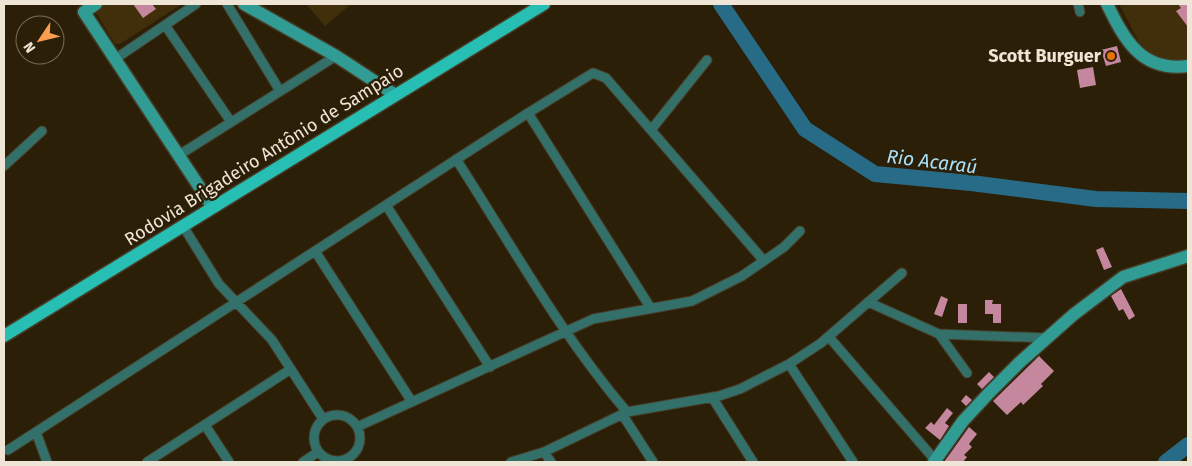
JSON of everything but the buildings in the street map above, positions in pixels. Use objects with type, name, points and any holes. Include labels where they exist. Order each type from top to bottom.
[{"type":"main road","name":"Rodovia Brigadeiro Antônio de Sampaio","points":[[4,336],[394,94],[544,4]]},
{"type":"street","points":[[96,4],[81,8],[212,206]]},
{"type":"street","points":[[115,59],[196,4]]},
{"type":"street","points":[[227,4],[280,91]]},
{"type":"street","points":[[244,4],[336,56],[394,94]]},
{"type":"street","points":[[1107,4],[1126,38],[1146,59],[1159,66],[1169,68],[1188,66]]},
{"type":"street","points":[[165,25],[231,122]]},
{"type":"street","points":[[179,155],[336,56]]},
{"type":"street","points":[[651,130],[707,60]]},
{"type":"street","points":[[8,450],[590,74],[597,73],[606,78],[764,261]]},
{"type":"street","points":[[528,113],[650,307]]},
{"type":"street","points":[[4,166],[42,131]]},
{"type":"street","points":[[456,159],[567,332],[624,413],[653,462]]},
{"type":"street","points":[[386,205],[490,367]]},
{"type":"street","points":[[183,226],[219,284],[272,340],[323,419]]},
{"type":"street","points":[[357,427],[593,319],[650,307],[692,301],[722,287],[764,261],[784,247],[800,231]]},
{"type":"street","points":[[315,251],[412,402]]},
{"type":"street","points":[[829,337],[934,461],[964,421],[1020,362],[1118,280],[1188,256]]},
{"type":"street","points":[[511,462],[544,452],[624,413],[712,397],[740,389],[789,364],[829,337],[902,273]]},
{"type":"street","points":[[868,302],[939,334],[1047,338]]},
{"type":"street","points":[[939,334],[967,373]]},
{"type":"street","points":[[789,364],[853,462]]},
{"type":"street","points":[[147,462],[291,369]]},
{"type":"street","points":[[712,397],[752,462]]},
{"type":"street","points":[[330,415],[346,416],[357,427],[360,434],[358,448],[350,460],[336,462],[323,457],[318,452],[313,438],[314,431],[323,419],[330,415]]},
{"type":"street","points":[[205,425],[229,462]]},
{"type":"street","points":[[36,432],[47,462]]},
{"type":"street","points":[[302,462],[318,452]]},
{"type":"street","points":[[544,452],[551,462]]},
{"type":"shaded area","points":[[105,4],[182,4],[120,44],[115,44],[96,13],[98,8]]},
{"type":"shaded area","points":[[306,4],[351,4],[325,26]]},
{"type":"shaded area","points":[[1119,4],[1188,4],[1188,59],[1173,64],[1144,52]]},
{"type":"waterway","name":"Rio Acaraú","points":[[721,4],[805,129],[875,174],[971,183],[1096,199],[1188,201]]},
{"type":"waterway","name":"Rio Acaraú","points":[[1166,462],[1188,445]]},
{"type":"place","name":"Scott Burguer","points":[[1111,56]]}]
